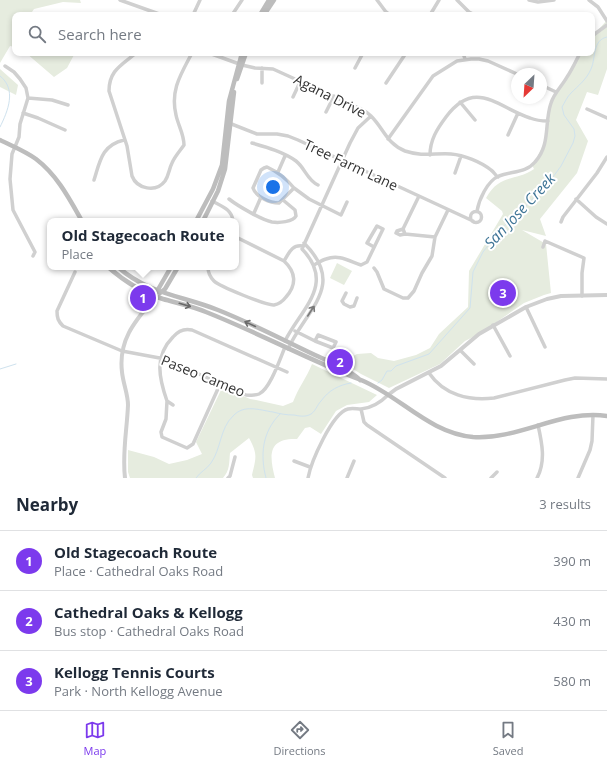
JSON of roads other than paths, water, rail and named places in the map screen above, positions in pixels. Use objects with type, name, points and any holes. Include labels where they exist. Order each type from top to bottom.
[{"type":"main road","points":[[262,12],[269,0]]},
{"type":"main road","points":[[266,12],[274,0]]},
{"type":"main road","points":[[198,218],[218,190],[225,169],[228,122],[241,56]]},
{"type":"main road","points":[[240,64],[244,56]]},
{"type":"main road","points":[[0,140],[36,160],[50,172],[62,187],[80,218]]},
{"type":"main road","points":[[204,218],[210,200]]},
{"type":"main road","points":[[112,270],[126,281],[156,296],[205,311],[354,379],[360,380],[449,432],[474,437],[493,436],[572,417],[593,415],[607,416]]},
{"type":"main road","points":[[122,270],[131,277],[156,290],[217,310],[288,342],[350,372],[357,376],[360,380]]},
{"type":"main road","points":[[156,296],[156,290],[169,270]]},
{"type":"main road","points":[[156,296],[162,292],[176,270]]},
{"type":"street","points":[[120,0],[154,12]]},
{"type":"street","points":[[194,12],[200,0]]},
{"type":"street","points":[[234,12],[242,0]]},
{"type":"street","points":[[377,0],[386,12]]},
{"type":"street","points":[[432,12],[439,0]]},
{"type":"street","points":[[457,0],[469,12]]},
{"type":"street","points":[[529,0],[538,2],[552,0]]},
{"type":"street","points":[[589,0],[598,7],[607,21]]},
{"type":"street","points":[[595,34],[607,25]]},
{"type":"street","points":[[132,56],[115,69],[109,84],[109,90],[129,157],[132,176],[136,182],[146,188],[156,187],[164,182],[172,163],[184,145],[182,133],[176,116],[174,100],[177,82],[190,56]]},
{"type":"street","name":"Agana Drive","points":[[217,56],[240,64],[262,68],[273,68],[361,109],[371,116],[388,139],[404,150],[412,153],[430,155],[443,154],[461,156],[484,166],[498,177]]},
{"type":"street","points":[[355,68],[361,56]]},
{"type":"street","points":[[386,83],[404,56]]},
{"type":"street","points":[[461,216],[477,211],[482,194],[498,177],[527,169],[539,157],[547,133],[548,112],[551,102],[556,92],[568,76],[578,56]]},
{"type":"street","points":[[388,139],[433,76],[448,65],[465,59],[479,59],[488,61],[511,71]]},
{"type":"street","points":[[5,66],[14,72],[20,79],[26,88],[28,98],[20,124],[19,137],[12,154],[10,172],[13,210],[35,252],[33,256]]},
{"type":"street","points":[[262,68],[262,83]]},
{"type":"street","points":[[293,97],[300,80]]},
{"type":"street","points":[[547,88],[556,92]]},
{"type":"street","points":[[326,112],[334,96]]},
{"type":"street","points":[[430,155],[430,147],[438,127],[460,102],[476,96],[488,99],[530,118],[548,121]]},
{"type":"street","points":[[28,98],[52,100],[68,105]]},
{"type":"street","points":[[460,102],[475,120]]},
{"type":"street","points":[[587,109],[607,118]]},
{"type":"street","points":[[23,113],[65,130]]},
{"type":"street","points":[[508,135],[518,113]]},
{"type":"street","points":[[303,246],[358,128],[371,116]]},
{"type":"street","name":"Tree Farm Lane","points":[[228,122],[257,134],[277,134],[288,136],[473,221]]},
{"type":"street","points":[[94,180],[104,151],[112,144],[124,140]]},
{"type":"street","points":[[252,143],[269,148],[297,163],[308,177],[318,185]]},
{"type":"street","points":[[278,172],[285,156]]},
{"type":"street","points":[[455,173],[461,156]]},
{"type":"street","points":[[561,222],[563,217],[597,173],[607,157]]},
{"type":"street","points":[[294,188],[279,203],[275,203],[255,194],[253,188],[261,170],[267,167],[278,172],[304,196],[341,215],[347,202]]},
{"type":"street","points":[[419,196],[404,232],[435,237]]},
{"type":"street","points":[[254,214],[261,197]]},
{"type":"street","points":[[230,199],[238,206],[272,222],[294,219],[296,213],[295,210],[283,200]]},
{"type":"street","points":[[576,199],[596,217],[607,224]]},
{"type":"street","points":[[210,200],[230,211],[232,218]]},
{"type":"street","points":[[374,268],[384,289],[403,298],[408,298],[414,291],[432,256],[435,237],[448,210]]},
{"type":"street","points":[[471,214],[473,221],[478,222],[481,219],[480,214],[477,211]]},
{"type":"street","points":[[314,265],[324,259],[334,257],[342,257],[361,265],[367,262],[383,229],[377,226],[367,243],[374,247]]},
{"type":"street","points":[[208,270],[209,275],[217,283],[267,305],[276,305],[284,300],[293,287],[294,278],[289,266],[284,261],[239,238]]},
{"type":"street","points":[[542,247],[545,241],[584,258],[582,273],[582,296]]},
{"type":"street","points":[[284,261],[292,248],[298,245],[303,246],[314,253],[320,262],[323,279],[320,294],[312,311],[288,342]]},
{"type":"street","points":[[288,342],[291,330],[313,298],[317,279],[314,265],[303,246]]},
{"type":"street","name":"Paseo Cameo","points":[[75,272],[57,311],[57,317],[63,326],[122,351],[160,358],[177,363],[246,395],[253,396],[264,390],[288,342]]},
{"type":"street","points":[[346,293],[342,301],[350,307],[354,306],[357,298]]},
{"type":"street","points":[[308,478],[310,467],[320,444],[342,412],[348,409],[361,409],[374,406],[396,389],[429,373],[450,360],[479,334],[526,307],[561,296],[607,295]]},
{"type":"street","points":[[125,478],[124,450],[128,402],[122,372],[122,351],[130,330],[156,296]]},
{"type":"street","points":[[526,307],[545,347]]},
{"type":"street","points":[[493,325],[510,356]]},
{"type":"street","points":[[220,382],[193,444],[190,447],[187,448],[181,446],[162,436],[161,432],[166,419],[166,401],[160,368],[160,358],[164,348],[174,336],[182,330],[188,329],[288,372]]},
{"type":"street","points":[[291,330],[315,342],[334,348],[336,342],[318,335],[315,342]]},
{"type":"street","points":[[461,350],[474,364]]},
{"type":"street","points":[[429,373],[441,387],[450,392],[468,398],[483,400],[575,378],[607,379]]},
{"type":"street","points":[[166,401],[173,405]]},
{"type":"street","points":[[361,409],[362,416],[367,425],[445,478]]},
{"type":"street","points":[[578,478],[590,450],[593,415]]},
{"type":"street","points":[[537,478],[543,458],[543,447],[538,425]]},
{"type":"street","points":[[228,478],[230,476],[235,457]]},
{"type":"street","points":[[294,461],[310,467]]},
{"type":"street","points":[[347,478],[354,461]]},
{"type":"street","points":[[491,478],[497,472]]},
{"type":"waterway","name":"San Jose Creek","points":[[595,50],[599,42],[607,37]]},
{"type":"waterway","name":"San Jose Creek","points":[[378,383],[382,380],[387,371],[391,371],[396,366],[429,354],[470,308],[473,272],[483,252],[502,228],[524,208],[553,177],[561,166],[573,143],[575,136],[574,129],[564,115],[562,107],[567,98],[587,76],[593,65],[594,56]]},
{"type":"waterway","points":[[0,76],[5,81],[10,94],[6,114],[0,127]]},
{"type":"waterway","points":[[0,369],[16,364]]},
{"type":"waterway","name":"San Jose Creek","points":[[196,478],[211,463],[217,451],[225,426],[237,412],[252,409],[286,415],[307,416],[313,413],[324,397],[331,391],[342,385],[351,383]]},
{"type":"waterway","points":[[266,478],[263,461],[264,444],[269,428],[280,414]]},
{"type":"place","name":"Kellogg Tennis Courts","points":[[503,293]]},
{"type":"place","name":"Old Stagecoach Route","points":[[143,298]]},
{"type":"place","name":"Cathedral Oaks & Kellogg","points":[[340,362]]}]
